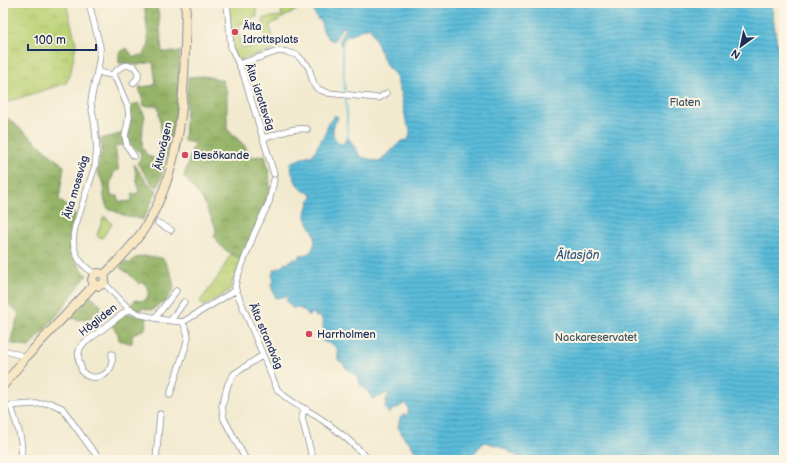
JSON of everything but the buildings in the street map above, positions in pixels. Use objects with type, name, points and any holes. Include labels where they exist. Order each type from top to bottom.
[{"type":"main road","name":"Ältavägen","points":[[104,279],[143,230],[161,195],[171,167],[177,143],[182,109],[186,3]]},
{"type":"main road","points":[[98,272],[101,273],[104,279],[99,286],[95,284],[92,280],[94,274],[98,272]]},
{"type":"main road","points":[[3,386],[26,358],[95,284]]},
{"type":"street","name":"Älta mossväg","points":[[89,3],[100,47],[98,72],[91,103],[97,144],[97,158],[96,166],[75,227],[73,244],[80,262],[94,274]]},
{"type":"street","name":"Älta idrottsväg","points":[[227,3],[232,47],[244,76],[274,174]]},
{"type":"street","points":[[239,64],[279,51],[286,52],[297,55],[308,65],[314,85],[318,89],[328,93],[379,98],[387,93]]},
{"type":"street","points":[[112,75],[119,68],[126,65],[134,66],[138,72],[138,78],[133,83]]},
{"type":"street","points":[[98,72],[112,75],[116,79],[128,107],[129,117],[125,136],[127,146],[134,156]]},
{"type":"street","points":[[264,138],[291,130],[301,128],[307,129]]},
{"type":"street","points":[[104,279],[129,309],[139,314],[155,318],[183,322],[236,290],[236,278],[268,202],[274,180]]},
{"type":"street","points":[[158,223],[172,230]]},
{"type":"street","points":[[155,318],[176,290]]},
{"type":"street","name":"Älta strandväg","points":[[236,290],[277,389],[289,400],[306,409],[341,433],[369,460]]},
{"type":"street","points":[[171,320],[184,302]]},
{"type":"street","name":"Högliden","points":[[112,354],[112,366],[105,374],[94,377],[83,372],[78,356],[80,348],[83,344],[129,309]]},
{"type":"street","points":[[170,395],[188,337],[183,322]]},
{"type":"street","points":[[3,350],[26,358]]},
{"type":"street","points":[[246,460],[224,419],[222,406],[228,384],[234,374],[263,355]]},
{"type":"street","points":[[3,406],[50,403],[62,408],[90,448],[101,460]]},
{"type":"street","points":[[11,406],[21,442],[22,455],[20,460]]},
{"type":"street","points":[[306,409],[302,418],[313,460]]},
{"type":"street","points":[[156,460],[160,414]]},
{"type":"green space","points":[[3,3],[66,3],[76,44],[70,76],[66,83],[4,103],[3,105]]},
{"type":"green space","points":[[144,3],[156,3],[159,16],[162,52],[180,52],[176,114],[158,187],[153,185],[137,163],[140,160],[141,153],[129,142],[131,106],[138,103],[145,116],[142,147],[147,155],[155,159],[158,158],[161,128],[158,106],[144,106],[139,87],[156,84],[153,62],[137,65],[119,63],[119,53],[127,48],[134,57],[144,54],[149,45]]},
{"type":"green space","name":"Älta Idrottsplats","points":[[227,3],[256,3],[257,17],[246,19],[246,23],[238,24],[241,48],[266,46],[263,18],[282,16],[281,3],[309,3],[270,25],[274,50],[237,61],[233,51]]},
{"type":"green space","points":[[204,76],[222,80],[227,92],[227,129],[243,144],[253,157],[265,155],[269,172],[270,187],[265,210],[241,259],[232,255],[219,244],[214,236],[216,233],[215,226],[202,198],[184,177],[194,143],[184,141],[188,77]]},
{"type":"green space","points":[[3,114],[64,166],[59,199],[76,215],[70,231],[70,245],[73,256],[87,275],[58,314],[29,347],[10,343],[19,313],[3,300]]},
{"type":"green space","points":[[124,133],[125,145],[115,146],[118,170],[114,172],[110,185],[111,196],[118,196],[119,202],[132,201],[132,194],[139,193],[134,164],[147,182],[157,190],[143,220],[128,217],[107,208],[104,198],[104,184],[97,172],[102,150],[100,139]]},
{"type":"green space","points":[[104,216],[112,223],[101,238],[97,235]]},
{"type":"green space","points":[[231,254],[241,259],[229,291],[204,306],[200,301],[216,280]]},
{"type":"green space","points":[[143,256],[162,258],[171,274],[174,286],[173,291],[164,303],[159,304],[151,310],[143,308],[139,311],[130,305],[135,300],[146,300],[149,291],[148,288],[142,282],[139,284],[128,273],[120,268],[125,261],[129,264],[135,258]]},
{"type":"green space","points":[[89,293],[102,307],[92,317],[78,320],[73,318],[65,319]]},
{"type":"green space","points":[[125,314],[147,318],[145,329],[132,336],[132,343],[119,340],[118,334],[112,325]]},
{"type":"water","name":"Ältasjön","points":[[314,3],[771,3],[784,92],[784,460],[524,460],[499,446],[484,442],[468,460],[422,460],[411,444],[404,438],[398,427],[400,418],[403,415],[407,415],[408,412],[408,408],[405,403],[392,410],[389,414],[385,408],[388,393],[387,392],[384,395],[373,399],[360,384],[358,377],[338,360],[338,352],[336,347],[321,340],[323,321],[319,315],[318,317],[312,313],[309,316],[301,309],[292,308],[286,300],[288,299],[286,296],[276,298],[271,286],[274,280],[272,276],[274,270],[281,267],[285,263],[287,264],[292,259],[299,259],[300,255],[309,253],[315,242],[314,234],[308,223],[306,215],[312,195],[304,191],[298,185],[290,163],[307,156],[312,156],[326,132],[328,124],[334,116],[337,116],[338,119],[335,122],[333,135],[339,144],[345,142],[346,138],[349,139],[361,157],[380,162],[401,141],[408,140],[410,134],[401,96],[402,94],[397,79],[394,73],[387,67],[370,27],[360,30],[352,35],[348,35],[343,41],[342,47],[340,40],[345,28],[343,27],[340,30],[334,41],[328,38],[323,30],[320,19],[318,20],[313,10]]},
{"type":"waterway","points":[[342,47],[345,90]]},
{"type":"waterway","points":[[346,99],[348,139]]},
{"type":"place","name":"Älta Idrottsplats","points":[[235,32]]},
{"type":"place","name":"Besökande","points":[[185,155]]},
{"type":"place","name":"Harrholmen","points":[[309,334]]},
{"type":"park label","name":"Flaten","points":[[685,102]]},
{"type":"park label","name":"Nackareservatet","points":[[596,337]]}]
